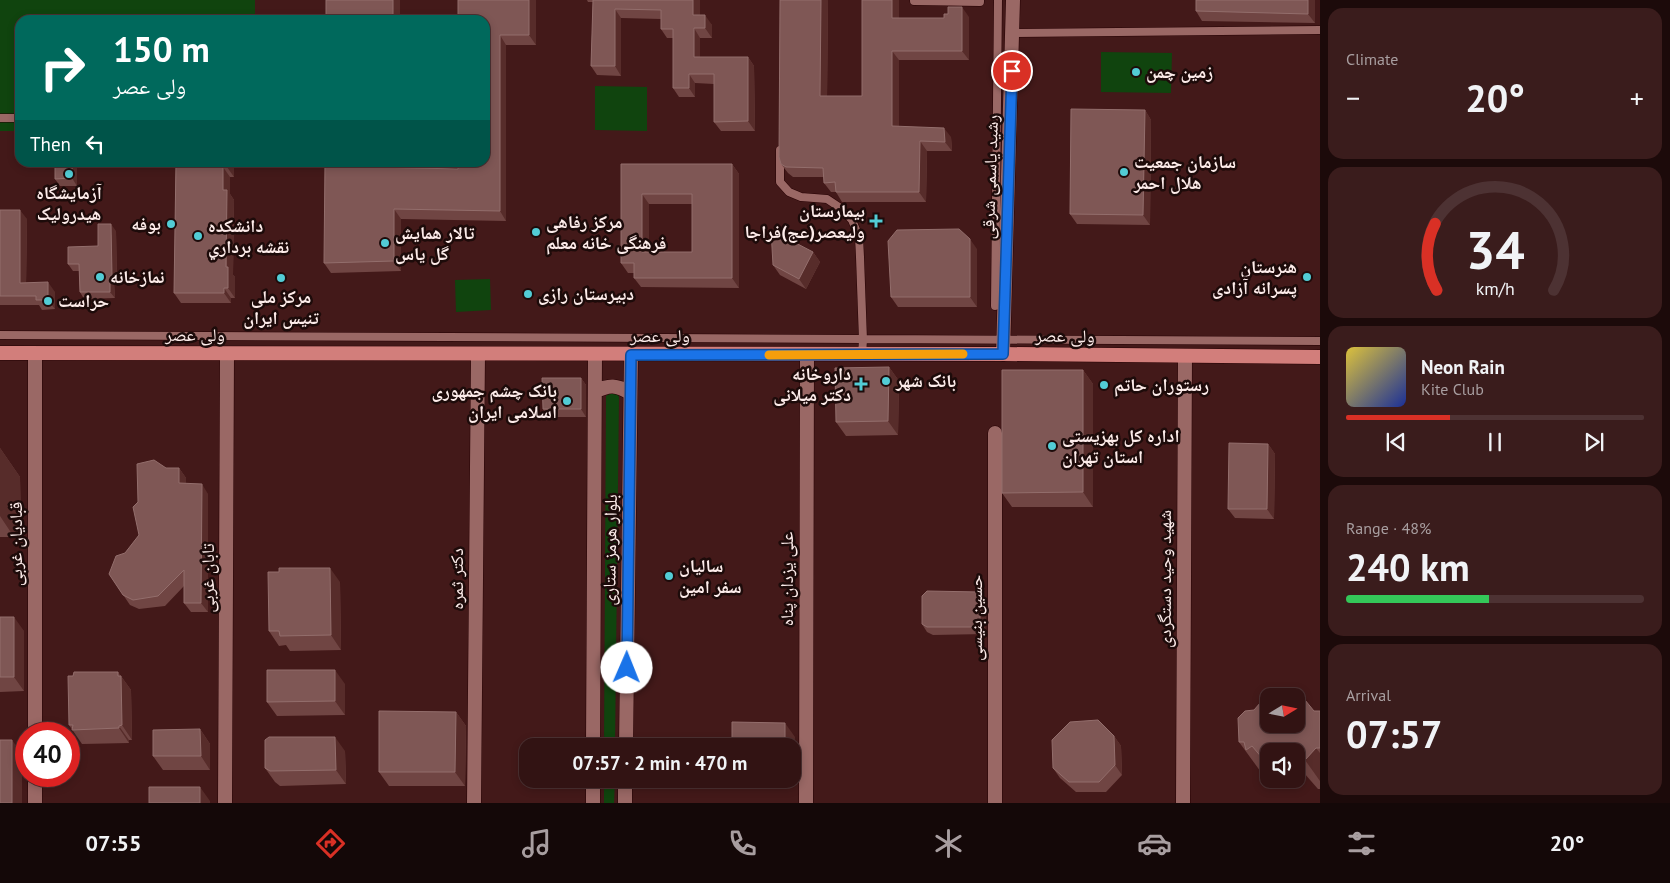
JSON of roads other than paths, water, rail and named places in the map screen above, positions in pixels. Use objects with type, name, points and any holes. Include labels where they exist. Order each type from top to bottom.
[{"type":"main road","name":"ولی عصر","points":[[0,354],[862,355],[1004,347],[1185,356],[1320,356]]},
{"type":"street","name":"رشید یاسمی شرقی","points":[[1004,347],[1013,0]]},
{"type":"street","name":"قبادیان غربی","points":[[34,354],[35,722]]},
{"type":"street","name":"تابان غربی","points":[[226,803],[228,354]]},
{"type":"street","name":"دکتر ثمره","points":[[474,803],[478,354]]},
{"type":"street","name":"بلوار هرمز ستاری","points":[[593,738],[595,354]]},
{"type":"street","name":"بلوار هرمز ستاری","points":[[626,738],[631,355]]},
{"type":"street","name":"علی یزدان پناه","points":[[806,803],[807,355]]},
{"type":"street","name":"شهید وحید دستگردی","points":[[1183,803],[1185,356]]},
{"type":"street","points":[[595,392],[611,385],[621,387],[630,393]]},
{"type":"street","name":"حسین بنیسی","points":[[995,433],[995,803]]},
{"type":"street","points":[[35,787],[35,803]]},
{"type":"street","points":[[593,788],[593,803]]},
{"type":"street","points":[[625,803],[626,788]]},
{"type":"lane","points":[[914,1],[980,2],[980,0]]},
{"type":"lane","points":[[995,306],[998,0]]},
{"type":"lane","points":[[1013,33],[1320,30]]},
{"type":"lane","points":[[0,118],[15,118]]},
{"type":"lane","points":[[780,144],[780,182],[789,192],[801,197],[827,199],[839,207],[852,220],[859,237],[862,355]]},
{"type":"lane","points":[[0,335],[863,340],[1004,347],[1320,341]]},
{"type":"place","name":"زمین چمن","points":[[1136,72]]},
{"type":"place","name":"سازمان جمعیت هلال احمر","points":[[1124,172]]},
{"type":"place","name":"آزمایشگاه هیدرولیک","points":[[69,174]]},
{"type":"place","name":"بیمارستان ولیعصر(عج)فراجا","points":[[876,221]]},
{"type":"place","name":"بوفه","points":[[171,224]]},
{"type":"place","name":"مرکز رفاهی فرهنگی خانه معلم","points":[[536,232]]},
{"type":"place","name":"دانشكده نقشه برداري","points":[[198,236]]},
{"type":"place","name":"تالار همایش گل یاس","points":[[385,243]]},
{"type":"place","name":"نمازخانه","points":[[100,277]]},
{"type":"place","name":"هنرستان پسرانه آزادی","points":[[1307,277]]},
{"type":"place","name":"مرکز ملی تنیس ایران","points":[[281,278]]},
{"type":"place","name":"دبیرستان رازی","points":[[528,294]]},
{"type":"place","name":"حراست","points":[[48,301]]},
{"type":"place","name":"بانک شهر","points":[[886,381]]},
{"type":"place","name":"داروخانه دکتر میلانی","points":[[861,384]]},
{"type":"place","name":"رستوران حاتم","points":[[1104,385]]},
{"type":"place","name":"بانک چشم جمهوری اسلامی ایران","points":[[567,401]]},
{"type":"place","name":"اداره کل بهزیستی استان تهران","points":[[1052,446]]},
{"type":"place","name":"سالیان سفر امین","points":[[669,576]]}]
